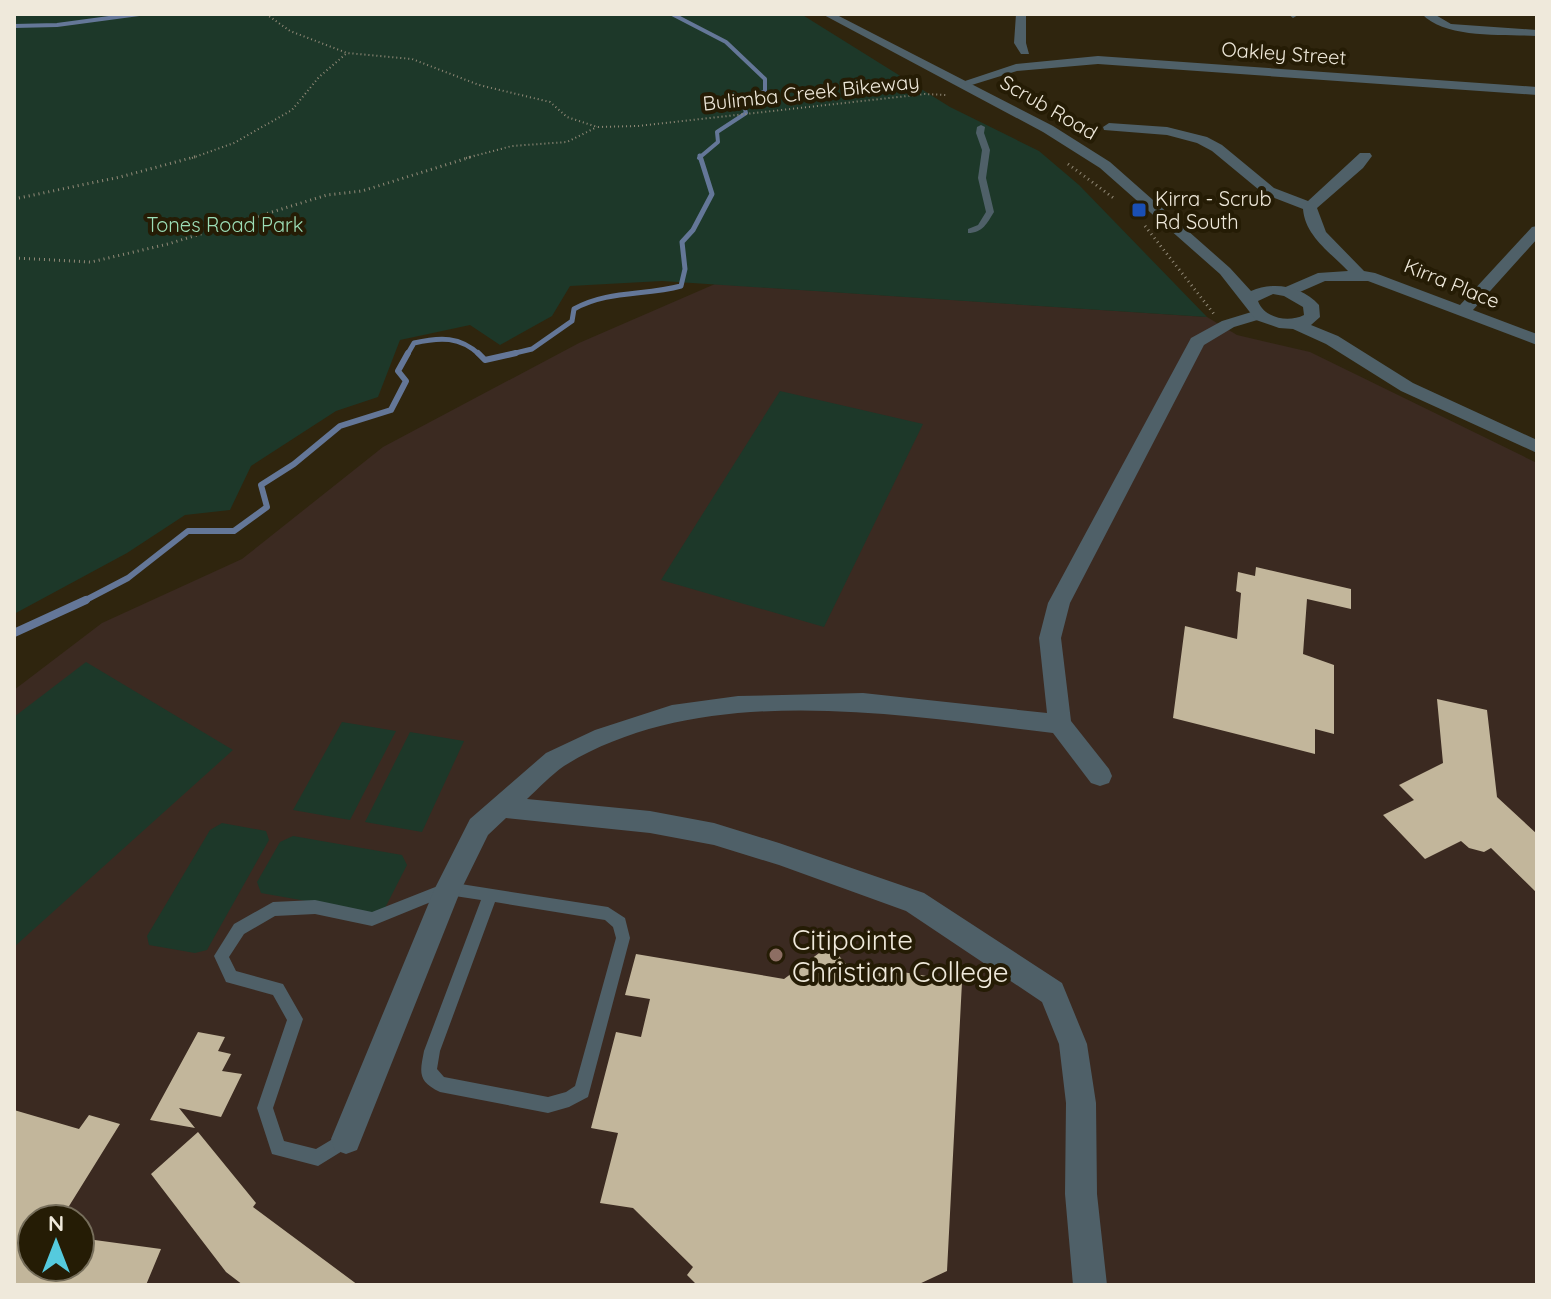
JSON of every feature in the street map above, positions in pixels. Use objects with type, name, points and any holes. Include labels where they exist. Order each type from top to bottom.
[{"type":"street","name":"Scrub Road","points":[[827,14],[1048,129],[1105,165],[1258,301]]},
{"type":"street","points":[[1021,14],[1020,43],[1025,52]]},
{"type":"street","points":[[1427,14],[1439,24],[1451,27],[1537,33]]},
{"type":"street","name":"Oakley Street","points":[[968,87],[1027,73],[1029,69],[1077,60],[1129,61],[1537,91]]},
{"type":"street","points":[[1109,127],[1167,131],[1202,140],[1217,148],[1269,191],[1310,207]]},
{"type":"street","points":[[1296,324],[1353,275],[1348,259],[1315,230],[1310,207],[1365,156]]},
{"type":"street","points":[[1462,312],[1537,230]]},
{"type":"street","name":"Kirra Place","points":[[1287,292],[1323,276],[1353,275],[1385,279],[1537,340]]},
{"type":"street","points":[[1100,776],[1060,724],[1050,638],[1059,603],[1187,358],[1197,342],[1258,301],[1287,292],[1310,309],[1332,340]]},
{"type":"street","points":[[1258,301],[1279,323],[1296,324],[1332,340],[1407,387],[1537,447]]},
{"type":"street","points":[[346,1139],[448,888],[479,827],[554,760],[603,737],[685,712],[738,705],[863,702],[1060,724]]},
{"type":"street","points":[[503,807],[650,822],[714,834],[779,854],[915,902],[1052,993],[1073,1044],[1081,1103],[1081,1194],[1090,1285]]},
{"type":"lane","points":[[971,231],[981,227],[990,212],[982,178],[986,150],[981,127]]},
{"type":"lane","points":[[346,1139],[318,1158],[278,1148],[265,1108],[295,1019],[278,989],[231,977],[221,956],[239,929],[273,909],[315,907],[372,919],[448,888],[608,914],[620,923],[623,938],[582,1091],[569,1099],[548,1105],[440,1084],[428,1072],[432,1051],[490,895]]},
{"type":"path","name":"Bulimba Creek Bikeway","points":[[266,14],[290,31],[347,53],[412,59],[479,85],[550,102],[567,117],[597,127],[638,126],[934,94],[954,97]]},
{"type":"path","points":[[14,199],[147,170],[206,153],[258,131],[292,109],[321,75],[347,53]]},
{"type":"path","points":[[14,258],[91,262],[168,244],[327,195],[362,191],[447,163],[499,150],[567,142],[597,127]]},
{"type":"path","points":[[1067,162],[1115,199]]},
{"type":"path","points":[[1137,216],[1217,318],[1228,324]]},
{"type":"shaded area","name":"Citipointe Christian College","points":[[715,284],[1207,317],[1237,335],[1310,352],[1537,463],[1537,1285],[14,1285],[14,690],[102,623],[242,559],[383,447],[579,343]]},
{"type":"green space","name":"Tones Road Park","points":[[14,14],[801,14],[950,107],[1039,151],[1079,185],[1207,317],[662,281],[570,286],[552,316],[500,345],[470,325],[400,340],[378,397],[336,411],[251,466],[230,510],[185,515],[127,553],[14,614]]},
{"type":"green space","points":[[780,391],[923,424],[824,627],[661,580]]},
{"type":"green space","points":[[86,662],[233,750],[14,947],[14,717]]},
{"type":"green space","points":[[342,722],[396,731],[350,820],[293,810]]},
{"type":"green space","points":[[410,732],[464,741],[422,832],[365,822]]},
{"type":"green space","points":[[222,823],[266,831],[269,840],[207,950],[195,953],[149,945],[147,936],[210,830]]},
{"type":"green space","points":[[293,836],[402,855],[407,865],[385,908],[374,913],[261,893],[257,882],[280,842]]},
{"type":"building","points":[[1256,567],[1351,589],[1351,609],[1307,599],[1303,654],[1334,665],[1334,734],[1315,729],[1315,754],[1173,718],[1185,626],[1237,639],[1241,593],[1236,591],[1238,572],[1255,576]]},
{"type":"building","points":[[1437,699],[1487,710],[1497,797],[1537,834],[1537,893],[1491,848],[1484,852],[1469,848],[1461,841],[1425,859],[1383,815],[1414,800],[1399,785],[1443,763]]},
{"type":"building","points":[[830,945],[854,974],[867,966],[962,982],[947,1271],[917,1285],[697,1285],[687,1275],[693,1267],[633,1208],[600,1203],[618,1133],[591,1128],[616,1032],[641,1037],[650,999],[625,995],[636,954],[784,979]]},
{"type":"building","points":[[198,1032],[225,1037],[218,1051],[231,1054],[222,1071],[242,1074],[221,1117],[179,1108],[195,1128],[150,1120]]},
{"type":"building","points":[[14,1110],[79,1129],[89,1115],[120,1124],[71,1203],[16,1203],[16,1283],[96,1283],[96,1240],[161,1249],[146,1285],[14,1285]]},
{"type":"building","points":[[198,1132],[256,1203],[253,1207],[358,1285],[243,1285],[226,1272],[151,1174]]},
{"type":"waterway","points":[[14,26],[57,25],[139,14]]},
{"type":"waterway","points":[[672,14],[726,42],[765,79],[765,91],[743,102],[746,113],[717,132],[718,142],[700,157]]},
{"type":"waterway","points":[[507,355],[532,349],[572,321],[574,309],[587,303],[681,286],[685,269],[682,242],[693,230],[712,194],[700,157]]},
{"type":"waterway","points":[[407,355],[414,343],[441,339],[465,344],[480,355]]},
{"type":"waterway","points":[[85,601],[128,578],[188,531],[234,531],[267,507],[261,485],[294,464],[340,426],[391,410],[406,381],[398,371],[408,353]]},
{"type":"waterway","points":[[480,355],[485,360],[516,353]]},
{"type":"waterway","points":[[14,633],[85,601]]},
{"type":"place","name":"Kirra - Scrub Rd South","points":[[1139,210]]},
{"type":"place","name":"Citipointe Christian College","points":[[776,955]]}]
